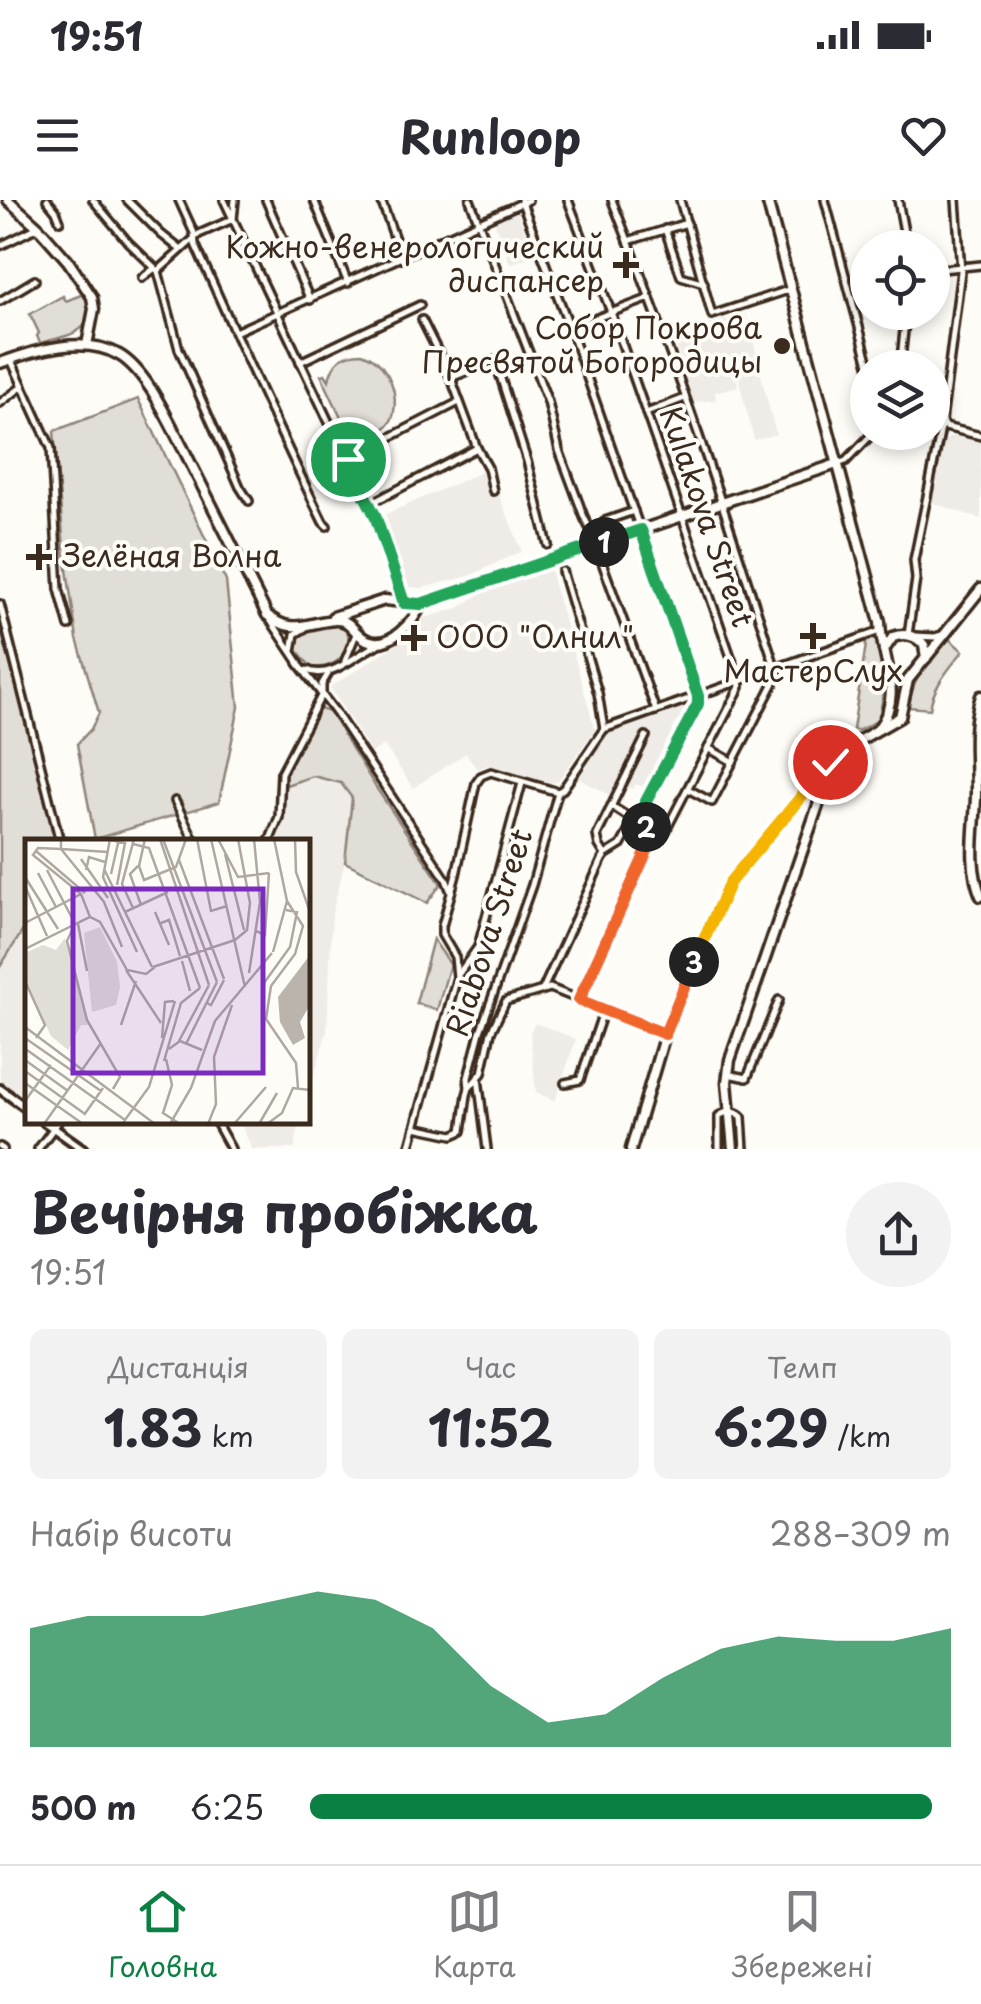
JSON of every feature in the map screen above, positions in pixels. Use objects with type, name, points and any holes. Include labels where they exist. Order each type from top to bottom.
[{"type":"main road","points":[[8,200],[68,261],[92,297],[94,309],[86,344]]},
{"type":"main road","points":[[767,200],[892,679],[887,715],[876,733]]},
{"type":"main road","points":[[0,363],[86,344],[104,348],[130,363],[157,402],[271,618],[289,627],[340,620],[352,625],[362,638],[385,641],[416,616],[421,604]]},
{"type":"main road","points":[[305,627],[391,600],[421,604],[836,464]]},
{"type":"main road","points":[[629,1148],[665,1034],[730,882],[830,762],[846,748],[900,718],[908,680],[981,589]]},
{"type":"main road","points":[[400,631],[405,620],[404,603]]},
{"type":"main road","points":[[357,632],[358,616],[369,605]]},
{"type":"main road","points":[[880,626],[924,644],[926,658]]},
{"type":"main road","points":[[884,650],[890,639],[907,635]]},
{"type":"main road","points":[[888,667],[900,675],[914,673]]},
{"type":"main road","points":[[981,696],[975,733],[973,863],[981,896]]},
{"type":"main road","points":[[733,1149],[730,1060],[822,794],[834,763],[846,748]]},
{"type":"street","points":[[47,200],[60,221]]},
{"type":"street","points":[[93,200],[157,269],[179,349],[249,501]]},
{"type":"street","points":[[127,200],[181,250]]},
{"type":"street","points":[[179,200],[302,480],[327,526]]},
{"type":"street","points":[[224,200],[375,515],[404,603]]},
{"type":"street","points":[[233,219],[235,200]]},
{"type":"street","points":[[266,200],[310,300]]},
{"type":"street","points":[[314,200],[348,283]]},
{"type":"street","points":[[381,200],[402,258]]},
{"type":"street","points":[[470,200],[548,402],[559,450],[598,544],[656,711]]},
{"type":"street","name":"Kulakova Street","points":[[568,200],[739,680]]},
{"type":"street","points":[[612,200],[685,398],[775,668],[776,677],[712,802],[688,789]]},
{"type":"street","points":[[680,200],[712,316],[792,290]]},
{"type":"street","points":[[825,200],[865,350]]},
{"type":"street","points":[[898,200],[904,230]]},
{"type":"street","points":[[950,359],[962,266],[956,200]]},
{"type":"street","points":[[236,332],[524,201],[698,696],[698,704],[636,820],[621,845],[605,854],[544,989]]},
{"type":"street","points":[[142,278],[198,234],[233,219]]},
{"type":"street","points":[[628,241],[687,222]]},
{"type":"street","points":[[0,246],[38,227]]},
{"type":"street","points":[[665,230],[681,276],[704,284]]},
{"type":"street","points":[[950,268],[981,265]]},
{"type":"street","points":[[0,301],[35,280]]},
{"type":"street","points":[[570,328],[650,298]]},
{"type":"street","points":[[300,362],[420,305]]},
{"type":"street","points":[[422,320],[451,378],[488,468],[493,491]]},
{"type":"street","points":[[10,359],[52,448],[60,590],[69,626]]},
{"type":"street","points":[[451,378],[495,360],[548,545]]},
{"type":"street","points":[[0,403],[23,386]]},
{"type":"street","points":[[646,413],[685,398]]},
{"type":"street","points":[[346,460],[459,402]]},
{"type":"street","points":[[950,428],[981,436]]},
{"type":"street","points":[[368,505],[478,448]]},
{"type":"street","points":[[836,464],[856,450]]},
{"type":"street","points":[[936,450],[914,560],[916,579],[907,635],[945,634]]},
{"type":"street","points":[[605,521],[634,511]]},
{"type":"street","points":[[562,572],[598,693],[604,729]]},
{"type":"street","points":[[0,604],[59,839]]},
{"type":"street","points":[[271,618],[446,879],[451,895]]},
{"type":"street","points":[[410,1149],[456,977],[456,957],[442,936],[442,926],[481,776],[492,772],[558,792],[604,729],[880,626]]},
{"type":"street","points":[[292,654],[293,639],[305,627]]},
{"type":"street","points":[[344,662],[357,632]]},
{"type":"street","points":[[270,839],[279,817],[281,773],[322,694],[322,684],[344,662],[385,641]]},
{"type":"street","points":[[298,663],[312,673],[328,674]]},
{"type":"street","points":[[579,1000],[651,842],[666,830],[738,692],[739,680]]},
{"type":"street","points":[[605,854],[598,845],[598,835],[646,736]]},
{"type":"street","points":[[708,748],[733,762]]},
{"type":"street","points":[[456,977],[478,947],[522,781]]},
{"type":"street","name":"Riabova Street","points":[[415,1127],[454,1135],[463,1129],[468,1078],[480,1032],[532,885],[558,792]]},
{"type":"street","points":[[175,801],[194,839]]},
{"type":"street","points":[[611,806],[658,836]]},
{"type":"street","points":[[446,879],[456,875]]},
{"type":"street","points":[[544,989],[550,988],[665,1034]]},
{"type":"street","name":"Riabova Street","points":[[470,1088],[482,1073],[494,1022],[506,1000],[544,989]]},
{"type":"street","points":[[728,1074],[747,1078],[779,1000]]},
{"type":"street","points":[[564,1082],[580,1080],[604,1009]]},
{"type":"street","points":[[478,1078],[487,1149]]},
{"type":"street","points":[[0,1090],[25,1107]]},
{"type":"street","points":[[720,1149],[719,1116],[730,1112],[742,1117],[744,1149]]},
{"type":"street","points":[[217,1124],[232,1149]]},
{"type":"street","points":[[38,1149],[55,1125],[83,1149]]},
{"type":"shaded area","points":[[517,212],[535,255],[510,264],[494,221]]},
{"type":"shaded area","points":[[86,293],[86,324],[71,334],[40,343],[30,314],[63,296],[66,301]]},
{"type":"shaded area","points":[[746,314],[759,364],[735,371],[738,386],[715,392],[716,400],[694,402],[676,346],[711,333],[710,324]]},
{"type":"shaded area","points":[[362,353],[388,375],[395,406],[383,429],[369,432],[351,426],[355,436],[351,438],[321,375],[329,380],[340,359]]},
{"type":"shaded area","points":[[759,368],[776,434],[754,440],[737,373]]},
{"type":"shaded area","points":[[138,399],[226,581],[239,707],[219,802],[95,839],[77,744],[99,713],[77,639],[64,549],[54,431]]},
{"type":"shaded area","points":[[950,437],[981,441],[981,519],[930,502],[941,450],[950,450]]},
{"type":"shaded area","points":[[488,469],[522,551],[469,576],[422,588],[408,587],[382,516]]},
{"type":"shaded area","points":[[550,570],[595,730],[557,782],[549,784],[488,765],[477,769],[466,753],[413,788],[384,745],[371,753],[330,687],[422,628],[424,618],[459,608],[478,595],[478,590]]},
{"type":"shaded area","points":[[336,623],[346,626],[345,651],[335,662],[311,667],[297,650],[299,637]]},
{"type":"shaded area","points":[[0,626],[56,839],[25,839],[25,927],[0,967]]},
{"type":"shaded area","points":[[869,636],[876,636],[885,683],[879,720],[857,731],[853,729]]},
{"type":"shaded area","points":[[949,639],[963,651],[938,685],[930,709],[908,707],[918,677]]},
{"type":"shaded area","points":[[688,704],[693,707],[648,790],[639,785],[633,789],[626,786],[622,802],[577,777],[609,734]]},
{"type":"shaded area","points":[[320,709],[330,712],[441,884],[427,903],[345,862],[352,798],[341,783],[313,776],[286,785],[284,774]]},
{"type":"shaded area","points":[[313,776],[341,783],[352,798],[345,862],[332,913],[327,1031],[310,1089],[310,839],[275,839],[283,821],[286,785]]},
{"type":"shaded area","points":[[25,927],[25,1105],[0,1086],[0,967]]},
{"type":"shaded area","points":[[433,939],[450,964],[437,1010],[416,1003]]},
{"type":"shaded area","points":[[535,1023],[576,1039],[555,1101],[536,1092],[530,1033]]},
{"type":"shaded area","points":[[241,1124],[300,1124],[294,1149],[252,1149]]},
{"type":"place","name":"Кожно-венерологический диспансер","points":[[626,265]]},
{"type":"place","name":"Собор Покрова Пресвятой Богородицы","points":[[782,346]]},
{"type":"place","name":"Зелёная Волна","points":[[39,557]]},
{"type":"place","name":"МастерСлух","points":[[813,636]]},
{"type":"place","name":"ООО \"Олнил\"","points":[[414,638]]},
{"type":"route","points":[[348,459],[375,515],[404,603],[408,604],[421,604],[641,530],[698,704],[636,820],[658,836],[651,842],[579,1000],[665,1034],[730,882],[830,762]]}]
